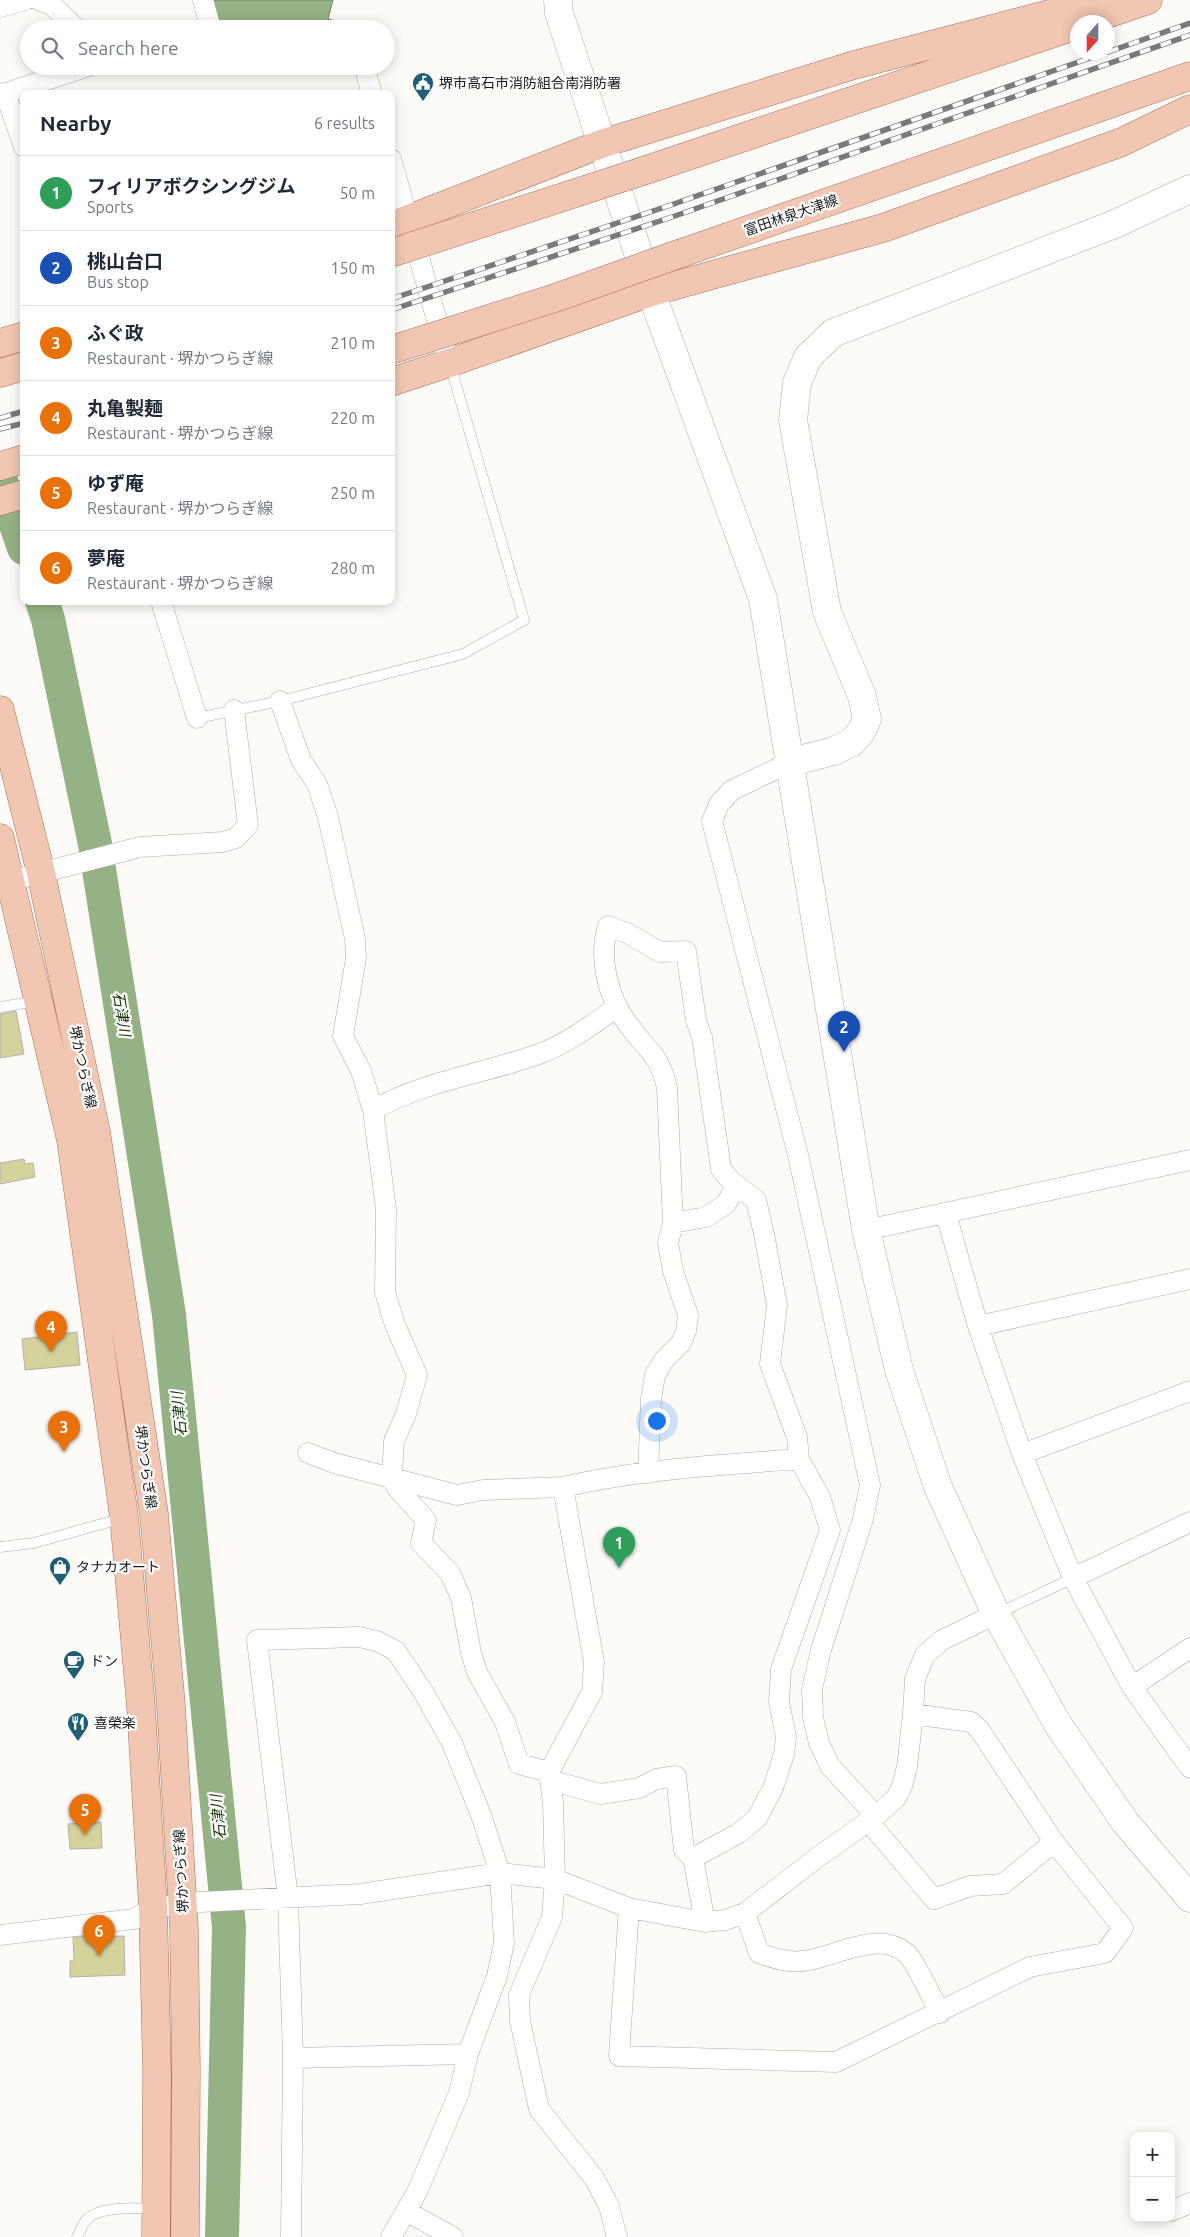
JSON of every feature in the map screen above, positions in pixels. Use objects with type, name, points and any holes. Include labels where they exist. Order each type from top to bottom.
[{"type":"main road","points":[[400,224],[601,144],[854,65],[1103,0]]},
{"type":"main road","points":[[1104,15],[1148,0]]},
{"type":"main road","points":[[395,252],[643,171],[1070,28]]},
{"type":"main road","name":"富田林泉大津線","points":[[395,349],[558,297],[1190,76]]},
{"type":"main road","points":[[395,381],[651,292],[883,228],[1122,142],[1190,109]]},
{"type":"main road","points":[[0,342],[20,337]]},
{"type":"main road","points":[[0,373],[20,367]]},
{"type":"main road","points":[[0,466],[20,460]]},
{"type":"main road","points":[[0,501],[20,495]]},
{"type":"main road","name":"堺かつらぎ線","points":[[0,710],[52,870],[96,1132],[154,1514],[171,1705],[195,1903],[186,2068],[185,2237]]},
{"type":"main road","name":"堺かつらぎ線","points":[[0,838],[71,1140],[124,1517],[141,1707],[153,1908],[156,2237]]},
{"type":"street","points":[[0,7],[26,0]]},
{"type":"street","points":[[39,0],[52,5],[68,20]]},
{"type":"street","points":[[203,0],[209,20]]},
{"type":"street","points":[[558,0],[559,13],[651,292],[763,599],[866,1230],[899,1370],[938,1487],[996,1614],[1057,1723],[1124,1822],[1190,1898]]},
{"type":"street","points":[[20,137],[3,94],[61,75]]},
{"type":"street","points":[[367,75],[371,90]]},
{"type":"street","points":[[395,188],[400,224],[449,363]]},
{"type":"street","points":[[1054,1842],[1003,1884],[970,1886],[934,1899],[830,1766],[819,1743],[813,1718],[812,1689],[821,1650],[863,1519],[870,1485],[798,1155],[712,821],[719,804],[732,790],[791,762],[834,751],[851,743],[861,732],[867,719],[862,696],[827,612],[793,420],[797,383],[808,357],[833,333],[1114,224],[1190,189]]},
{"type":"street","points":[[162,605],[196,718]]},
{"type":"street","points":[[280,701],[301,760],[317,784],[328,817],[355,939],[356,958],[343,1036],[361,1071],[373,1110],[386,1209],[385,1292],[395,1325],[418,1375],[406,1414],[394,1441],[392,1478],[397,1488],[426,1520],[421,1543],[450,1574],[461,1598],[471,1653],[477,1672],[505,1722],[519,1764],[600,1794],[639,1788],[656,1779],[676,1776],[684,1850],[693,1858],[705,1922]]},
{"type":"street","points":[[10,881],[140,847],[223,842],[236,838],[248,825],[234,710]]},
{"type":"street","points":[[648,1473],[651,1399],[655,1375],[664,1360],[681,1343],[686,1332],[688,1315],[673,1272],[668,1243],[672,1224],[667,1088],[664,1070],[654,1054],[628,1025],[617,1007],[605,966],[603,942],[608,926],[627,933],[660,952],[686,951],[696,1020],[702,1037],[721,1170],[736,1186],[756,1200],[777,1305],[770,1364],[796,1437],[800,1459],[820,1497],[830,1530],[781,1669],[779,1702],[786,1737],[784,1754],[773,1788],[757,1818],[739,1833],[693,1858]]},
{"type":"street","points":[[373,1110],[408,1093],[452,1078],[539,1054],[578,1036],[617,1007]]},
{"type":"street","points":[[866,1230],[1190,1160]]},
{"type":"street","points":[[672,1224],[706,1217],[726,1204],[736,1186]]},
{"type":"street","points":[[946,1214],[978,1326],[1022,1454],[1073,1578],[1132,1687],[1190,1768]]},
{"type":"street","points":[[978,1326],[1190,1279]]},
{"type":"street","points":[[1022,1454],[1190,1391]]},
{"type":"street","points":[[308,1453],[334,1463],[457,1495],[483,1490],[563,1487],[592,1480],[648,1473],[800,1459]]},
{"type":"street","points":[[563,1487],[594,1662],[592,1692],[549,1776],[553,1802],[555,1879],[552,1917],[519,1995],[522,2030],[539,2109],[594,2178],[610,2206],[617,2237]]},
{"type":"street","points":[[1073,1578],[1190,1522]]},
{"type":"street","points":[[0,1935],[134,1919],[153,1908],[195,1903],[360,1894],[500,1873],[555,1879],[628,1908],[705,1922],[725,1920],[745,1913],[818,1857],[872,1819],[896,1798],[902,1786],[907,1767],[915,1679],[925,1654],[942,1640],[996,1614]]},
{"type":"street","points":[[291,2237],[292,2058],[288,1898],[258,1640],[359,1637],[377,1641],[396,1650],[424,1693],[452,1743],[481,1815],[500,1873],[504,1943],[497,1976],[468,2054],[459,2093],[417,2192],[391,2237]]},
{"type":"street","points":[[1132,1687],[1190,1648]]},
{"type":"street","points":[[628,1908],[619,2056],[836,2062],[940,2013],[1030,1967],[1105,1954],[1123,1928],[1054,1842],[979,1729],[971,1722],[913,1714]]},
{"type":"street","points":[[745,1913],[758,1953],[778,1960],[803,1961],[873,1944],[893,1946],[907,1954],[940,2013]]},
{"type":"street","points":[[292,2058],[468,2054]]},
{"type":"street","points":[[1175,2209],[1190,2203]]},
{"type":"street","points":[[406,2211],[453,2237]]},
{"type":"lane","points":[[196,718],[280,701],[463,654],[524,620],[449,363]]},
{"type":"lane","points":[[0,1007],[37,1001]]},
{"type":"lane","points":[[0,1547],[34,1543],[124,1517]]},
{"type":"lane","points":[[996,1614],[1073,1578]]},
{"type":"lane","points":[[77,2237],[84,2222],[94,2213],[139,2208],[157,2209]]},
{"type":"shaded area","points":[[211,0],[333,0],[328,19],[332,20],[216,20]]},
{"type":"building","points":[[16,1011],[24,1054],[0,1058],[0,1014]]},
{"type":"building","points":[[24,1159],[25,1164],[33,1163],[35,1177],[0,1184],[0,1163]]},
{"type":"building","points":[[77,1332],[80,1365],[25,1370],[22,1339]]},
{"type":"building","points":[[101,1822],[102,1848],[70,1849],[68,1824]]},
{"type":"building","points":[[124,1936],[125,1975],[70,1977],[70,1961],[74,1961],[73,1937]]},
{"type":"waterway","name":"石津川","points":[[0,478],[20,536]]},
{"type":"waterway","name":"石津川","points":[[43,605],[48,619],[95,844],[169,1315],[229,1927],[222,2237]]},
{"type":"railway","points":[[1115,50],[1190,23]]},
{"type":"railway","points":[[395,309],[672,217],[1190,35]]},
{"type":"railway","points":[[395,298],[668,206],[1084,60]]},
{"type":"railway","points":[[0,418],[20,412]]},
{"type":"railway","points":[[0,429],[20,424]]},
{"type":"place","name":"堺市高石市消防組合南消防署","points":[[423,102]]},
{"type":"place","name":"桃山台口","points":[[844,1052]]},
{"type":"place","name":"丸亀製麺","points":[[51,1352]]},
{"type":"place","name":"ふぐ政","points":[[64,1452]]},
{"type":"place","name":"フィリアボクシングジム","points":[[619,1568]]},
{"type":"place","name":"タナカオート","points":[[60,1586]]},
{"type":"place","name":"ドン","points":[[74,1680]]},
{"type":"place","name":"喜榮楽","points":[[78,1742]]},
{"type":"place","name":"ゆず庵","points":[[85,1835]]},
{"type":"place","name":"夢庵","points":[[99,1956]]}]
